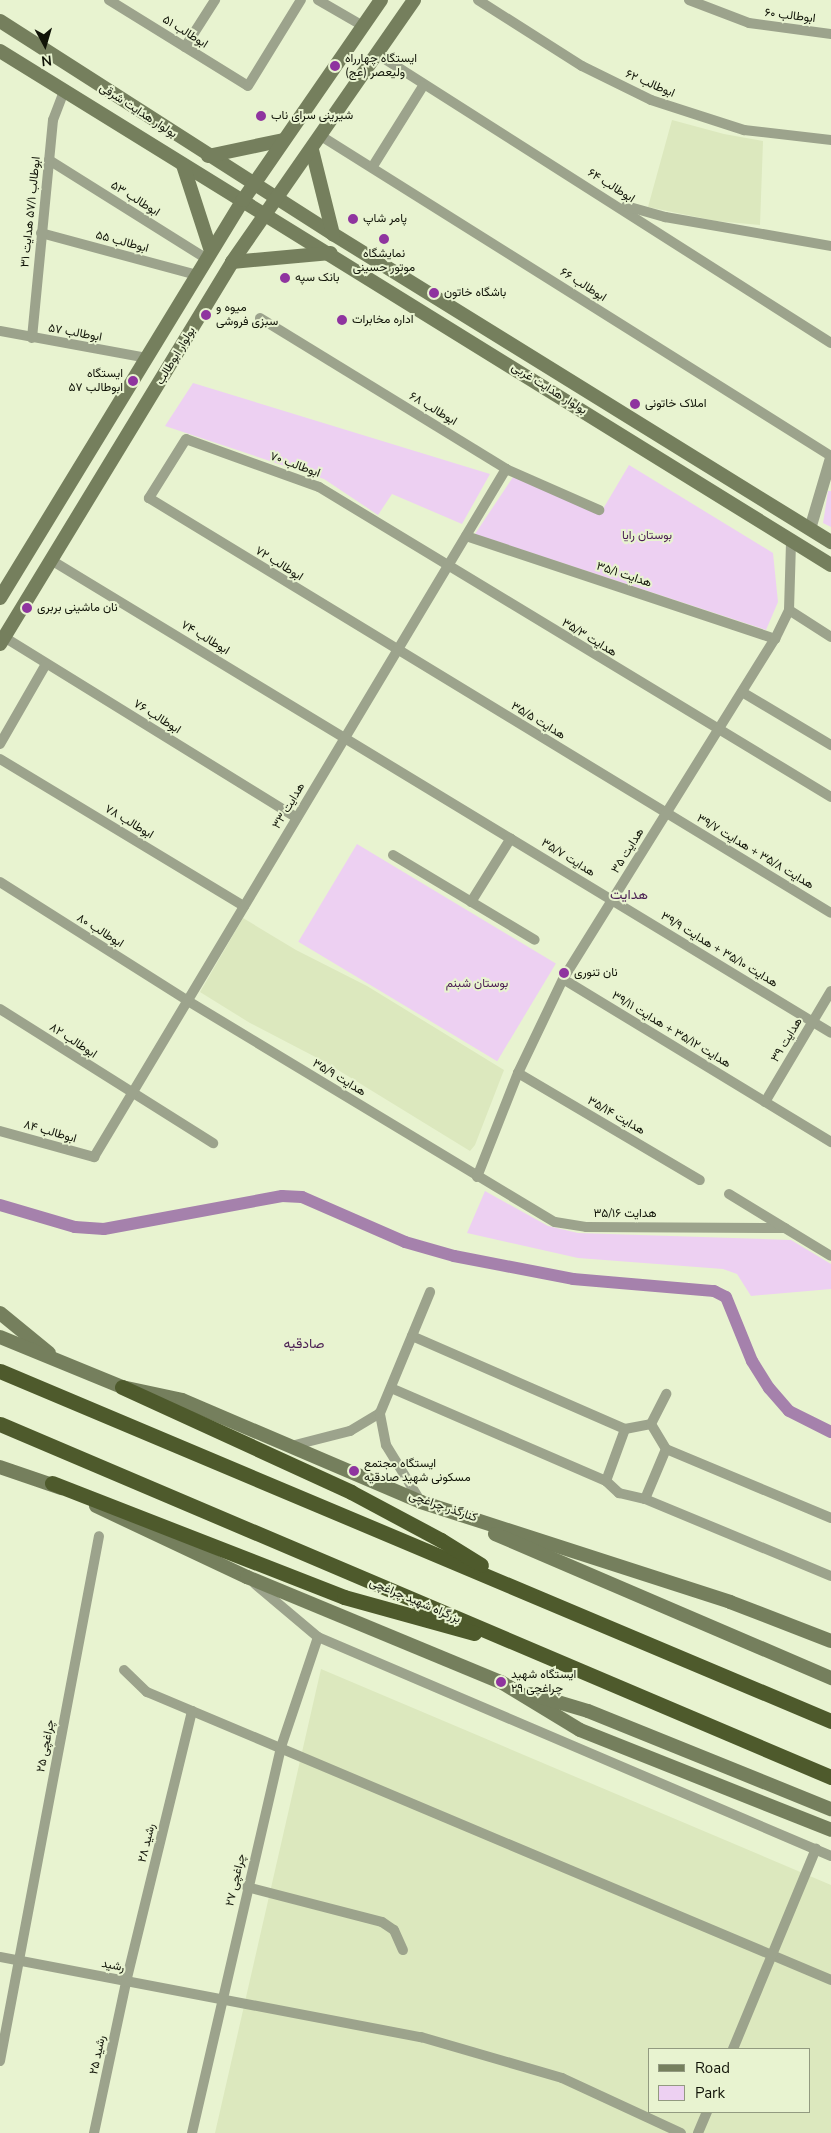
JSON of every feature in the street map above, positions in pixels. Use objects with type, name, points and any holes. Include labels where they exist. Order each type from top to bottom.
[{"type":"highway","points":[[0,1371],[831,1721]]},
{"type":"highway","points":[[122,1387],[351,1492],[441,1540],[516,1588]]},
{"type":"highway","name":"بزرگراه شهید چراغچی","points":[[0,1424],[831,1777]]},
{"type":"highway","points":[[52,1483],[344,1597],[438,1625],[515,1642]]},
{"type":"main road","name":"بولوار ابوطالب","points":[[0,598],[5,579],[112,414],[243,200],[381,0]]},
{"type":"main road","name":"بولوار ابوطالب","points":[[2,640],[232,262],[312,150],[414,0]]},
{"type":"main road","name":"بولوار هدایت شرقی","points":[[0,22],[277,199]]},
{"type":"main road","name":"بولوار هدایت شرقی","points":[[0,51],[266,214]]},
{"type":"main road","points":[[208,156],[283,140]]},
{"type":"main road","points":[[312,150],[333,234]]},
{"type":"main road","points":[[183,164],[209,255]]},
{"type":"main road","name":"بولوار هدایت غربی","points":[[277,199],[831,542]]},
{"type":"main road","name":"بولوار هدایت غربی","points":[[266,214],[831,565]]},
{"type":"main road","points":[[232,262],[331,253]]},
{"type":"main road","points":[[112,414],[127,409],[131,414],[116,444],[117,453]]},
{"type":"main road","points":[[659,458],[669,443]]},
{"type":"main road","points":[[0,1313],[60,1362]]},
{"type":"main road","points":[[0,1318],[14,1323]]},
{"type":"main road","name":"کنارگذر چراغچی","points":[[0,1337],[122,1387],[182,1400],[295,1446],[421,1502],[730,1602],[831,1641]]},
{"type":"main road","points":[[0,1460],[247,1577],[514,1688],[588,1711],[831,1809]]},
{"type":"main road","points":[[0,1467],[52,1483]]},
{"type":"main road","points":[[421,1502],[831,1678]]},
{"type":"main road","points":[[514,1688],[580,1730],[831,1830]]},
{"type":"street","name":"ابوطالب ۵۱","points":[[109,0],[248,86],[301,0]]},
{"type":"street","points":[[185,47],[215,0]]},
{"type":"street","points":[[318,0],[363,26]]},
{"type":"street","name":"ابوطالب ۶۰","points":[[690,0],[749,23],[831,34]]},
{"type":"street","name":"ابوطالب ۶۲","points":[[483,2],[582,66],[650,100],[744,130],[831,140]]},
{"type":"street","name":"ابوطالب ۶۴","points":[[377,54],[424,86],[614,202],[831,343]]},
{"type":"street","points":[[372,166],[424,86]]},
{"type":"street","name":"ابوطالب ۵۷/۱ هدایت ۳۱","points":[[32,338],[53,120],[64,91]]},
{"type":"street","name":"ابوطالب ۶۶","points":[[321,136],[372,166],[831,457]]},
{"type":"street","name":"ابوطالب ۵۳","points":[[49,160],[209,255]]},
{"type":"street","points":[[614,202],[665,217],[831,246]]},
{"type":"street","name":"ابوطالب ۵۵","points":[[41,233],[197,276]]},
{"type":"street","name":"ابوطالب ۶۸","points":[[260,318],[506,469],[599,510]]},
{"type":"street","name":"ابوطالب ۵۷","points":[[0,331],[147,358]]},
{"type":"street","name":"ابوطالب ۷۰","points":[[149,498],[186,439],[319,486],[448,566]]},
{"type":"street","points":[[810,529],[831,457]]},
{"type":"street","name":"هدایت ۳۳","points":[[94,1157],[506,469]]},
{"type":"street","name":"ابوطالب ۷۲","points":[[149,498],[397,651]]},
{"type":"street","name":"هدایت ۳۵/۱","points":[[466,536],[775,639]]},
{"type":"street","name":"هدایت ۳۵","points":[[477,1177],[518,1073],[563,979],[775,639],[789,610],[791,541]]},
{"type":"street","name":"ابوطالب ۷۴","points":[[51,560],[511,838]]},
{"type":"street","name":"هدایت ۳۵/۳","points":[[448,566],[831,797]]},
{"type":"street","points":[[789,610],[831,637]]},
{"type":"street","name":"ابوطالب ۷۶","points":[[2,640],[46,664],[297,818]]},
{"type":"street","name":"هدایت ۳۵/۵","points":[[397,651],[667,813]]},
{"type":"street","points":[[0,744],[46,664]]},
{"type":"street","points":[[742,692],[831,745]]},
{"type":"street","name":"ابوطالب ۷۸","points":[[0,759],[244,906]]},
{"type":"street","name":"هدایت ۳۵/۸ + هدایت ۳۹/۷","points":[[667,813],[831,913]]},
{"type":"street","points":[[472,902],[511,838]]},
{"type":"street","name":"هدایت ۳۵/۷","points":[[511,838],[612,900]]},
{"type":"street","points":[[393,855],[534,940]]},
{"type":"street","name":"ابوطالب ۸۰","points":[[0,882],[188,1000]]},
{"type":"street","name":"هدایت ۳۵/۱۰ + هدایت ۳۹/۹","points":[[612,900],[831,1033]]},
{"type":"street","name":"هدایت ۳۵/۱۲ + هدایت ۳۹/۱۱","points":[[563,979],[831,1142]]},
{"type":"street","name":"هدایت ۳۹","points":[[765,1102],[831,991]]},
{"type":"street","name":"هدایت ۳۵/۹","points":[[188,1000],[477,1177]]},
{"type":"street","name":"ابوطالب ۸۲","points":[[0,1009],[213,1143]]},
{"type":"street","name":"هدایت ۳۵/۱۴","points":[[518,1073],[700,1180]]},
{"type":"street","name":"ابوطالب ۸۴","points":[[0,1131],[94,1157]]},
{"type":"street","name":"هدایت ۳۵/۱۶","points":[[477,1177],[555,1222],[586,1227],[784,1228]]},
{"type":"street","points":[[729,1194],[831,1256]]},
{"type":"street","points":[[421,1502],[386,1445],[380,1414],[430,1292]]},
{"type":"street","points":[[412,1336],[625,1429],[652,1424]]},
{"type":"street","points":[[391,1388],[606,1480],[619,1493],[645,1499],[831,1576]]},
{"type":"street","points":[[652,1424],[666,1394]]},
{"type":"street","points":[[295,1446],[350,1431],[380,1414]]},
{"type":"street","points":[[652,1424],[666,1449],[831,1518]]},
{"type":"street","points":[[606,1480],[625,1429]]},
{"type":"street","points":[[645,1499],[666,1449]]},
{"type":"street","name":"چراغچی ۲۵","points":[[0,2061],[17,1960],[99,1536]]},
{"type":"street","points":[[247,1577],[318,1636],[831,1856]]},
{"type":"street","name":"چراغچی ۲۷","points":[[192,2133],[247,1887],[281,1747],[318,1636]]},
{"type":"street","points":[[124,1670],[147,1692],[831,1980]]},
{"type":"street","name":"رشید ۲۸","points":[[126,1982],[192,1711]]},
{"type":"street","points":[[733,2048],[816,1849]]},
{"type":"street","points":[[247,1887],[382,1922],[394,1930],[403,1950]]},
{"type":"street","name":"رشید","points":[[0,1957],[422,2037],[562,2078],[681,2133]]},
{"type":"street","name":"رشید ۲۵","points":[[94,2133],[126,1982]]},
{"type":"street","points":[[698,2133],[707,2113]]},
{"type":"shaded area","points":[[672,120],[724,134],[763,141],[760,225],[716,221],[648,207]]},
{"type":"shaded area","points":[[243,918],[296,950],[367,986],[504,1070],[475,1145],[470,1151],[325,1062],[250,1023],[200,992]]},
{"type":"shaded area","points":[[321,1669],[831,1885],[831,2133],[215,2133]]},
{"type":"green space","points":[[193,383],[490,474],[462,524],[392,494],[378,515],[324,479],[165,426]]},
{"type":"green space","name":"بوستان رایا","points":[[629,465],[773,553],[778,602],[766,630],[475,534],[513,477],[600,514]]},
{"type":"green space","points":[[828,491],[831,491],[831,527],[823,523]]},
{"type":"green space","name":"بوستان شبنم","points":[[357,844],[556,963],[497,1061],[298,942]]},
{"type":"green space","points":[[485,1191],[548,1226],[578,1233],[791,1240],[831,1264],[831,1289],[751,1296],[737,1274],[723,1269],[578,1258],[467,1233]]},
{"type":"waterway","points":[[0,1205],[75,1227],[104,1229],[282,1196],[302,1197],[405,1242],[454,1256],[573,1279],[714,1291],[726,1297],[752,1361],[769,1388],[789,1411],[831,1432]]},
{"type":"place","name":"ایستگاه چهارراه ولیعصر (عج)","points":[[335,66]]},
{"type":"place","name":"شیرینی سرای ناب","points":[[261,116]]},
{"type":"place","name":"پامر شاپ","points":[[353,219]]},
{"type":"place","name":"نمایشگاه موتور حسینی","points":[[384,239]]},
{"type":"place","name":"بانک سپه","points":[[285,278]]},
{"type":"place","name":"باشگاه خاتون","points":[[434,293]]},
{"type":"place","name":"میوه و سبزی فروشی","points":[[206,315]]},
{"type":"place","name":"اداره مخابرات","points":[[342,320]]},
{"type":"place","name":"ایستگاه ابوطالب ۵۷","points":[[133,381]]},
{"type":"place","name":"املاک خاتونی","points":[[635,404]]},
{"type":"place","name":"نان ماشینی بربری","points":[[27,608]]},
{"type":"place","name":"نان تنوری","points":[[564,973]]},
{"type":"place","name":"ایستگاه مجتمع مسکونی شهید صادقیه","points":[[354,1471]]},
{"type":"place","name":"ایستگاه شهید چراغچی ۲۹","points":[[501,1682]]},
{"type":"district","name":"هدایت","points":[[629,895]]},
{"type":"district","name":"صادقیه","points":[[304,1344]]}]
